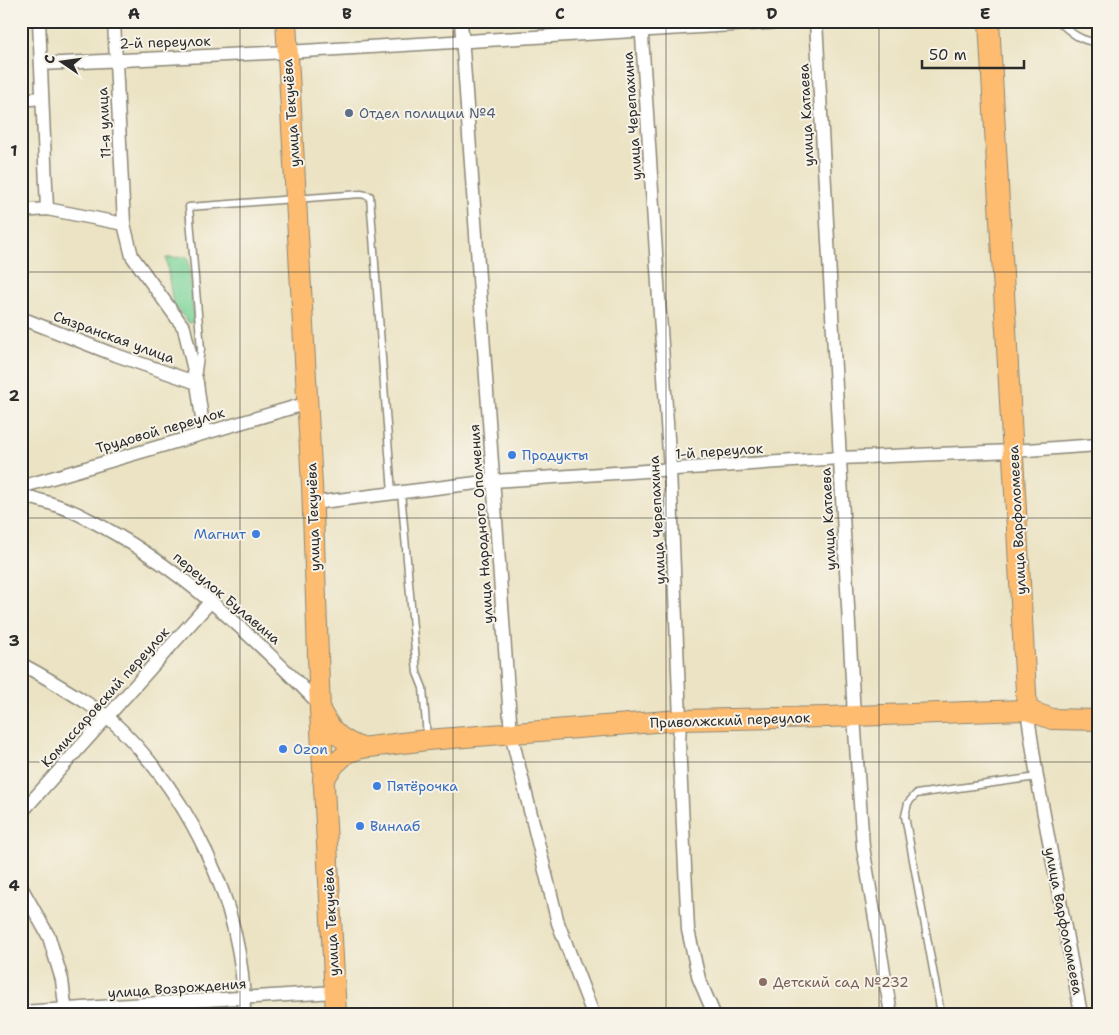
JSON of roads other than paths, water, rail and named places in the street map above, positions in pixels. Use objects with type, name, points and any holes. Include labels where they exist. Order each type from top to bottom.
[{"type":"main road","name":"улица Текучёва","points":[[286,21],[308,403],[320,708],[336,1014]]},
{"type":"main road","name":"улица Варфоломеева","points":[[989,21],[1028,710]]},
{"type":"main road","points":[[320,708],[329,726],[338,736],[361,748]]},
{"type":"main road","name":"Приволжский переулок","points":[[324,780],[335,764],[348,753],[361,748],[427,740],[680,720],[1028,710],[1052,719],[1098,720]]},
{"type":"street","points":[[39,21],[47,208]]},
{"type":"street","name":"11-я улица","points":[[114,21],[124,224],[132,256],[184,328],[197,383],[204,433]]},
{"type":"street","name":"улица Народного Ополчения","points":[[461,21],[512,734],[558,923],[593,1014]]},
{"type":"street","name":"2-й переулок","points":[[41,64],[462,42],[641,26],[799,21]]},
{"type":"street","name":"улица Катаева","points":[[816,21],[854,716],[863,847],[891,1014]]},
{"type":"street","name":"улица Черепахина","points":[[641,26],[670,469],[680,720],[679,743],[688,930],[699,979],[714,1014]]},
{"type":"street","points":[[21,100],[42,98]]},
{"type":"street","points":[[21,211],[47,208],[124,224]]},
{"type":"street","name":"Сызранская улица","points":[[21,318],[110,353],[197,383]]},
{"type":"street","name":"Трудовой переулок","points":[[21,487],[308,403]]},
{"type":"street","name":"1-й переулок","points":[[313,503],[493,481],[840,458],[1012,451],[1098,445]]},
{"type":"street","name":"переулок Булавина","points":[[21,495],[85,517],[158,560],[211,601],[271,654],[320,708]]},
{"type":"street","name":"Комиссаровский переулок","points":[[21,813],[211,601]]},
{"type":"street","points":[[21,664],[59,684],[108,717],[153,764],[192,822],[219,882],[237,943],[244,998],[244,1014]]},
{"type":"street","name":"улица Варфоломеева","points":[[1028,710],[1037,777],[1081,1014]]},
{"type":"street","points":[[21,888],[49,937],[62,980],[66,1012]]},
{"type":"street","name":"улица Возрождения","points":[[21,1012],[66,1012],[334,992]]},
{"type":"lane","points":[[1058,21],[1072,34],[1084,40],[1098,42]]},
{"type":"lane","points":[[197,383],[201,349],[190,207],[360,194],[370,196],[397,493],[416,673],[423,688],[427,740]]},
{"type":"lane","points":[[941,1014],[906,816],[908,803],[916,794],[1037,777]]},
{"type":"place","name":"Отдел полиции №4","points":[[349,113]]},
{"type":"place","name":"Продукты","points":[[512,455]]},
{"type":"place","name":"Магнит","points":[[256,534]]},
{"type":"place","name":"Ozon","points":[[283,749]]},
{"type":"place","name":"Пятёрочка","points":[[377,786]]},
{"type":"place","name":"Винлаб","points":[[360,826]]},
{"type":"place","name":"Детский сад №232","points":[[763,982]]}]
